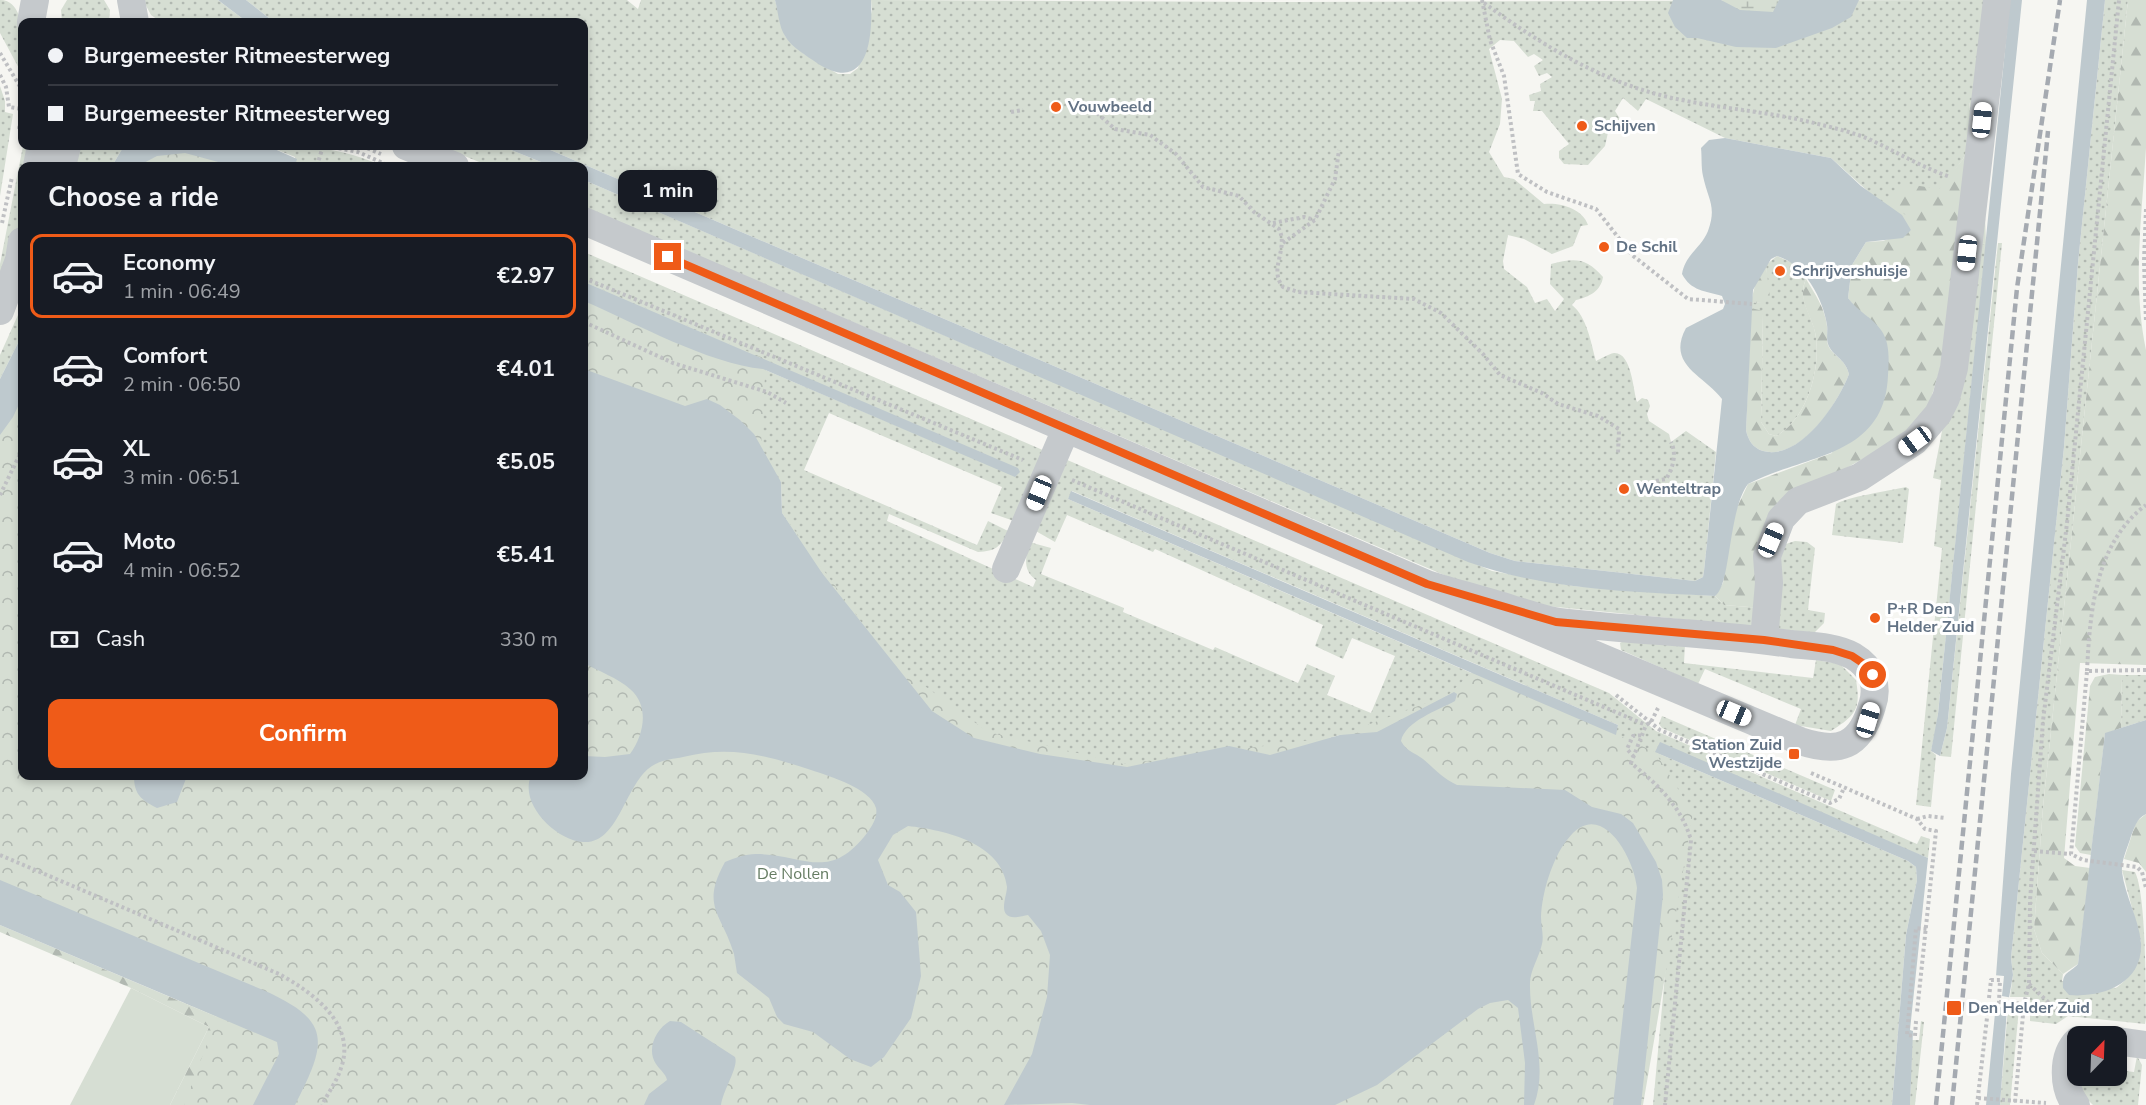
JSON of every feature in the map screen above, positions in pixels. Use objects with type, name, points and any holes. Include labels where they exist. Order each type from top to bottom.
[{"type":"street","points":[[131,0],[134,18]]},
{"type":"street","points":[[1764,640],[1769,583],[1767,556],[1781,519],[1798,501],[1860,477],[1915,441],[1930,427],[1946,398],[1954,368],[1997,0]]},
{"type":"street","points":[[416,150],[445,162]]},
{"type":"street","points":[[588,223],[1427,584],[1800,741],[1811,745],[1840,747],[1854,741],[1863,732],[1874,701],[1873,675],[1864,664],[1852,656],[1833,650],[1764,640],[1556,622],[1427,584]]},
{"type":"street","points":[[0,311],[18,263]]},
{"type":"street","points":[[0,329],[18,294]]},
{"type":"street","points":[[1006,569],[1066,429]]},
{"type":"street","points":[[2127,1043],[2146,1046]]},
{"type":"street","points":[[2067,1075],[2068,1095],[2076,1105]]},
{"type":"path","points":[[2013,1101],[2022,1004],[2029,984],[2034,851],[2043,721],[2067,523],[2119,0]]},
{"type":"path","points":[[1483,2],[1517,26],[1599,72],[1631,87],[1702,104],[1819,124],[1869,139],[1918,166],[1974,185]]},
{"type":"path","points":[[1483,2],[1490,40],[1504,76],[1518,174],[1547,192],[1596,209],[1632,255],[1688,299],[1752,304]]},
{"type":"path","points":[[0,53],[18,83]]},
{"type":"path","points":[[0,75],[6,87],[9,107],[18,109]]},
{"type":"path","points":[[1088,105],[1115,129],[1150,135],[1176,154],[1203,187],[1239,196],[1254,212],[1273,223],[1279,229],[1283,243],[1276,272],[1278,281],[1283,287],[1298,292],[1349,296],[1393,296],[1414,299],[1430,306],[1441,313],[1476,347],[1500,375],[1542,393],[1558,404],[1598,416],[1619,429],[1618,454]]},
{"type":"path","points":[[1011,112],[1023,110]]},
{"type":"path","points":[[347,150],[382,162]]},
{"type":"path","points":[[1283,243],[1315,220],[1335,179],[1339,150]]},
{"type":"path","points":[[2146,209],[2146,322]]},
{"type":"path","points":[[1273,223],[1304,217],[1315,220]]},
{"type":"path","points":[[588,280],[1168,519],[1646,725]]},
{"type":"path","points":[[588,324],[673,363],[767,392],[786,403]]},
{"type":"path","points":[[1656,481],[1666,479],[1670,474],[1675,454],[1671,442]]},
{"type":"path","points":[[0,495],[18,458]]},
{"type":"path","points":[[2071,854],[2088,642],[2098,581],[2105,558],[2123,524],[2146,505]]},
{"type":"path","points":[[2087,671],[2146,670]]},
{"type":"path","points":[[1658,707],[1652,722],[1646,725],[1631,763],[1656,783],[1680,811],[1692,840],[1665,1105]]},
{"type":"path","points":[[1652,722],[1660,730],[1830,803],[1839,800],[1844,788]]},
{"type":"path","points":[[1634,757],[1628,749],[1633,736],[1643,735]]},
{"type":"path","points":[[1808,772],[1917,819],[1925,829],[1936,831],[1917,1012]]},
{"type":"path","points":[[1917,819],[1928,816],[1945,818]]},
{"type":"path","points":[[2034,851],[2071,854],[2083,860],[2132,865],[2142,872],[2146,888]]},
{"type":"path","points":[[0,855],[279,974],[307,990],[342,1029],[345,1050],[342,1068],[322,1105]]},
{"type":"path","points":[[1917,1021],[1915,1036],[1907,1035],[1916,928],[1927,929]]},
{"type":"path","points":[[1989,998],[1991,980],[2000,980],[1998,1002],[2022,1004]]},
{"type":"path","points":[[2029,984],[2068,1026]]},
{"type":"path","points":[[1919,1006],[1925,1007]]},
{"type":"path","points":[[1977,1105],[1988,1010],[1978,1012]]},
{"type":"path","points":[[1978,1098],[2023,1102],[2022,1105]]},
{"type":"green space","points":[[0,0],[9,2],[16,9],[20,18],[18,18],[18,67],[0,33]]},
{"type":"green space","points":[[67,0],[104,0],[110,10],[109,18],[62,18],[61,10]]},
{"type":"green space","points":[[143,0],[218,0],[242,18],[155,18],[151,15]]},
{"type":"green space","points":[[246,0],[627,0],[638,9],[641,0],[775,0],[785,36],[804,54],[838,74],[850,74],[858,68],[872,10],[871,0],[1296,2],[1991,0],[1979,116],[1969,102],[1973,138],[1963,159],[1911,230],[1831,158],[1725,138],[1646,99],[1638,111],[1623,98],[1615,111],[1620,119],[1609,128],[1605,146],[1588,165],[1564,164],[1559,158],[1559,151],[1569,144],[1542,111],[1533,111],[1535,101],[1530,101],[1529,95],[1541,91],[1540,84],[1552,77],[1547,73],[1539,76],[1534,66],[1543,60],[1534,54],[1528,57],[1514,41],[1500,40],[1489,49],[1502,99],[1500,124],[1489,152],[1504,177],[1514,179],[1544,204],[1557,204],[1576,211],[1588,225],[1581,226],[1573,246],[1552,254],[1524,239],[1508,235],[1503,261],[1504,269],[1527,287],[1535,303],[1547,299],[1555,311],[1564,299],[1550,284],[1551,264],[1573,260],[1585,263],[1597,270],[1603,277],[1600,286],[1594,293],[1576,300],[1572,305],[1585,323],[1596,361],[1614,353],[1620,354],[1625,359],[1631,373],[1637,402],[1642,398],[1648,400],[1649,421],[1669,434],[1671,442],[1686,431],[1716,452],[1704,571],[1703,577],[1695,581],[1515,561],[1490,553],[588,166],[588,162],[578,162],[550,150],[588,150],[588,18],[269,18]]},
{"type":"green space","points":[[1721,0],[1779,0],[1773,12],[1740,10]]},
{"type":"green space","points":[[2105,0],[2128,0],[2043,807],[2034,929],[2042,953],[2063,974],[2062,981],[2116,988],[2127,979],[2134,968],[2140,950],[2141,942],[2122,870],[2135,872],[2139,883],[2143,920],[2146,1018],[2145,1024],[2068,1016],[2056,1024],[2030,1021],[2030,997],[2010,997],[2013,975],[2011,958],[2064,447],[2078,263]]},
{"type":"green space","points":[[2128,0],[2146,0],[2146,148],[2139,274],[2146,350],[2146,665],[2080,663],[2064,858],[2075,866],[2090,868],[2078,964],[2063,974],[2042,953],[2034,929],[2043,807]]},
{"type":"green space","points":[[0,86],[5,101],[5,112],[13,114],[0,196]]},
{"type":"green space","points":[[1969,100],[1988,133],[1984,188],[1986,244],[1978,243],[1923,425],[1795,497],[1762,608],[1724,605],[1715,596],[1723,583],[1734,514],[1748,484],[1832,453],[1868,317],[1858,312],[1848,298],[1852,265],[1866,242],[1883,241],[1911,230],[1906,215],[1887,200],[1907,184],[1939,189],[1963,159],[1973,138]]},
{"type":"green space","points":[[22,150],[34,150],[33,162],[20,162]]},
{"type":"green space","points":[[71,150],[122,150],[114,162],[67,162]]},
{"type":"green space","points":[[122,150],[269,150],[299,162],[115,162]]},
{"type":"green space","points":[[278,150],[331,150],[373,162],[295,162],[295,157]]},
{"type":"green space","points":[[450,150],[511,150],[541,162],[479,162]]},
{"type":"green space","points":[[18,172],[18,243],[0,296],[0,264]]},
{"type":"green space","points":[[588,182],[1492,571],[1573,586],[1715,596],[1724,605],[1762,608],[1753,626],[1740,625],[1546,606],[1458,581],[588,209]]},
{"type":"green space","points":[[1978,243],[1986,244],[1937,723],[1931,751],[1936,755],[1931,807],[1916,805],[1942,548],[1934,546],[1941,480],[1933,478]]},
{"type":"green space","points":[[1998,243],[2002,243],[1951,757],[1940,756],[1947,728]]},
{"type":"green space","points":[[588,254],[1045,451],[1014,521],[991,513],[1002,487],[829,413],[804,470],[977,545],[988,521],[1009,531],[997,547],[989,551],[978,552],[889,514],[887,521],[1033,587],[1036,580],[1029,572],[1026,563],[1029,542],[1051,548],[1041,574],[1124,608],[1123,612],[1213,650],[1215,647],[1298,683],[1307,664],[1335,676],[1327,695],[1371,713],[1395,656],[1352,638],[1343,659],[1315,646],[1323,625],[1155,549],[1153,552],[1067,515],[1055,542],[1034,530],[1065,459],[1609,693],[1656,731],[1917,844],[1921,836],[1930,839],[1928,858],[1655,752],[1908,861],[1916,867],[1917,880],[1906,935],[1892,1105],[1653,1105],[1674,877],[1454,692],[1377,732],[1340,735],[1270,755],[1127,767],[974,738],[894,666],[822,573],[782,513],[781,482],[588,303],[763,369],[1015,476],[588,284]],"holes":[[[1072,491],[1618,725],[1615,735],[1068,499]]]},
{"type":"green space","points":[[1777,256],[1795,264],[1806,279],[1804,300],[1815,332],[1817,346],[1814,375],[1804,405],[1797,417],[1776,436],[1769,434],[1761,422],[1763,314],[1751,308],[1751,302],[1760,303],[1767,277],[1766,265]]},
{"type":"green space","points":[[1766,265],[1770,298],[1760,303],[1751,302],[1756,281]]},
{"type":"green space","points":[[1806,279],[1824,313],[1828,345],[1845,364],[1849,374],[1827,414],[1804,439],[1777,452],[1763,451],[1751,443],[1746,430],[1751,308],[1763,311],[1761,422],[1769,434],[1776,436],[1797,417],[1804,405],[1814,375],[1817,346],[1815,332],[1804,300]]},
{"type":"green space","name":"De Nollen","points":[[588,284],[766,359],[761,445],[782,513],[889,660],[988,732],[1124,764],[1335,737],[1448,695],[1474,670],[1655,752],[1693,813],[1643,1105],[184,1105],[217,1017],[0,922],[0,382],[18,347],[18,780],[588,780]]},
{"type":"green space","points":[[18,315],[18,343],[0,379],[0,355]]},
{"type":"green space","points":[[1906,487],[1909,489],[1903,543],[1832,535],[1836,504]]},
{"type":"green space","points":[[1795,541],[1807,542],[1815,548],[1808,610],[1825,613],[1824,623],[1814,633],[1779,629],[1777,552],[1786,544]]},
{"type":"green space","points":[[1627,639],[1685,645],[1684,663],[1813,678],[1816,660],[1840,664],[1856,680],[1857,705],[1846,720],[1831,731],[1795,725],[1801,709],[1705,669],[1698,684],[1621,650],[1620,643]]},
{"type":"green space","points":[[2109,674],[2122,675],[2121,728],[2105,734],[2091,855],[2080,853],[2075,846],[2090,686],[2095,677]]},
{"type":"green space","points":[[2122,675],[2146,675],[2146,720],[2121,728]]},
{"type":"green space","points":[[1662,716],[1835,790],[1831,801],[1662,728],[1659,724]]},
{"type":"green space","points":[[2146,814],[2146,872],[2139,863],[2124,859],[2136,822]]},
{"type":"green space","points":[[0,925],[274,1041],[187,1105],[170,1105],[209,1027],[131,988],[0,932]]},
{"type":"green space","points":[[131,988],[209,1027],[170,1105],[70,1105]]},
{"type":"green space","points":[[2008,1007],[2019,1008],[2010,1105],[2000,1105]]},
{"type":"green space","points":[[1921,1021],[1924,1022],[1915,1105],[1910,1105],[1912,1040],[1919,1040]]},
{"type":"green space","points":[[2137,1056],[2142,1065],[2138,1105],[2093,1105],[2078,1090],[2078,1086],[2127,1086],[2127,1071],[2134,1072]]},
{"type":"shaded area","points":[[218,0],[246,0],[269,18],[242,18]]},
{"type":"shaded area","points":[[775,0],[871,0],[871,31],[864,58],[857,68],[847,72],[834,71],[795,48],[783,32]]},
{"type":"shaded area","points":[[1673,0],[1721,0],[1740,10],[1773,12],[1779,0],[1859,0],[1851,17],[1832,28],[1776,48],[1736,47],[1697,38],[1687,38],[1675,27],[1668,13]]},
{"type":"shaded area","points":[[2010,0],[2022,0],[1947,728],[1940,756],[1931,751],[1938,714]]},
{"type":"shaded area","points":[[2087,0],[2105,0],[2078,263],[2064,447],[2011,958],[2013,975],[2007,1009],[2000,1105],[1986,1105],[1998,983],[1996,976],[2011,774]]},
{"type":"shaded area","points":[[1725,138],[1831,158],[1861,186],[1902,215],[1911,230],[1903,238],[1866,242],[1852,265],[1848,298],[1881,330],[1888,351],[1888,375],[1883,402],[1873,423],[1857,438],[1838,449],[1748,484],[1741,496],[1737,511],[1724,578],[1715,596],[1621,591],[1558,584],[1528,579],[1468,562],[588,182],[588,166],[1490,553],[1515,561],[1695,581],[1703,577],[1704,571],[1722,399],[1684,360],[1681,341],[1686,328],[1723,309],[1725,304],[1722,296],[1694,287],[1682,274],[1686,262],[1705,237],[1711,222],[1712,209],[1702,173],[1701,148],[1709,140]],"holes":[[[1777,256],[1796,266],[1817,293],[1825,315],[1828,344],[1832,352],[1845,364],[1849,374],[1827,414],[1804,439],[1777,452],[1763,451],[1751,443],[1746,430],[1753,290],[1771,259]]]},
{"type":"shaded area","points":[[122,150],[277,150],[297,159],[296,162],[218,162],[185,153],[157,156],[146,162],[114,162]]},
{"type":"shaded area","points":[[511,150],[550,150],[578,162],[541,162]]},
{"type":"shaded area","points":[[588,284],[1018,468],[1020,472],[1015,477],[763,369],[719,359],[672,341],[588,303]]},
{"type":"shaded area","points":[[18,343],[18,406],[0,435],[0,379]]},
{"type":"shaded area","points":[[588,370],[685,406],[707,399],[720,405],[740,420],[754,434],[781,482],[782,513],[822,573],[932,711],[974,738],[1040,754],[1127,767],[1229,746],[1270,755],[1340,735],[1377,732],[1454,692],[1457,694],[1455,701],[1416,722],[1404,734],[1401,741],[1411,752],[1457,785],[1565,790],[1592,807],[1621,814],[1633,823],[1656,862],[1662,880],[1663,895],[1641,1105],[1613,1105],[1637,888],[1622,847],[1603,827],[1591,824],[1579,828],[1567,840],[1552,866],[1543,898],[1541,917],[1543,941],[1530,983],[1540,1075],[1534,1105],[1524,1105],[1525,1063],[1518,1008],[1508,1000],[1490,1003],[1478,1009],[1377,1085],[1335,1105],[1090,1105],[1072,1103],[1004,1105],[1032,1054],[1047,997],[1050,955],[1041,931],[1028,915],[1013,917],[1006,914],[1004,905],[1007,887],[1003,872],[995,859],[983,849],[954,835],[908,826],[893,835],[878,860],[888,885],[900,892],[916,912],[921,976],[911,1018],[884,1057],[871,1067],[850,1059],[813,1032],[784,1024],[777,1017],[769,998],[737,973],[734,954],[716,910],[714,890],[725,862],[736,858],[756,854],[802,861],[828,862],[840,857],[853,848],[867,833],[874,821],[876,808],[872,801],[866,794],[838,779],[778,760],[747,753],[700,753],[659,762],[652,766],[635,785],[614,824],[605,834],[595,840],[583,842],[561,835],[542,818],[535,808],[530,797],[530,780],[588,780],[588,756],[630,754],[639,738],[643,721],[642,712],[636,696],[614,678],[588,665]]},
{"type":"shaded area","points":[[1071,491],[1618,725],[1616,735],[1068,499]]},
{"type":"shaded area","points":[[2146,720],[2146,814],[2135,826],[2122,867],[2126,890],[2140,934],[2140,957],[2128,978],[2107,991],[2069,995],[2063,988],[2063,982],[2065,976],[2078,964],[2105,733]]},
{"type":"shaded area","points":[[1660,742],[1928,858],[1910,1030],[1913,1031],[1910,1105],[1892,1105],[1906,935],[1917,880],[1916,867],[1908,861],[1655,752]]},
{"type":"shaded area","points":[[134,780],[185,780],[177,802],[157,808],[140,796]]},
{"type":"shaded area","points":[[0,880],[263,990],[302,1012],[312,1023],[317,1036],[317,1049],[306,1083],[295,1105],[253,1105],[279,1054],[277,1042],[0,925]]},
{"type":"shaded area","points":[[670,1021],[681,1022],[735,1057],[735,1067],[721,1105],[644,1105],[649,1094],[667,1080],[653,1058],[652,1046],[660,1029]]},
{"type":"pier","points":[[1993,975],[2004,976],[2002,996],[2013,998],[2010,1008],[1995,1007],[1997,986],[1993,984]]},
{"type":"railway","points":[[1936,1105],[2017,288],[2060,0]]},
{"type":"railway","points":[[1952,1105],[2048,131]]},
{"type":"place","name":"Vouwbeeld","points":[[1056,107]]},
{"type":"place","name":"Schijven","points":[[1582,126]]},
{"type":"place","name":"De Schil","points":[[1604,247]]},
{"type":"place","name":"Schrijvershuisje","points":[[1780,271]]},
{"type":"place","name":"Wenteltrap","points":[[1624,489]]},
{"type":"place","name":"P+R Den Helder Zuid","points":[[1875,618]]},
{"type":"place","name":"Station Zuid Westzijde","points":[[1794,754]]},
{"type":"place","name":"Den Helder Zuid","points":[[1954,1008]]},
{"type":"route","points":[[668,257],[1427,584],[1556,622],[1764,640],[1833,650],[1852,656],[1864,664],[1873,675]]}]
